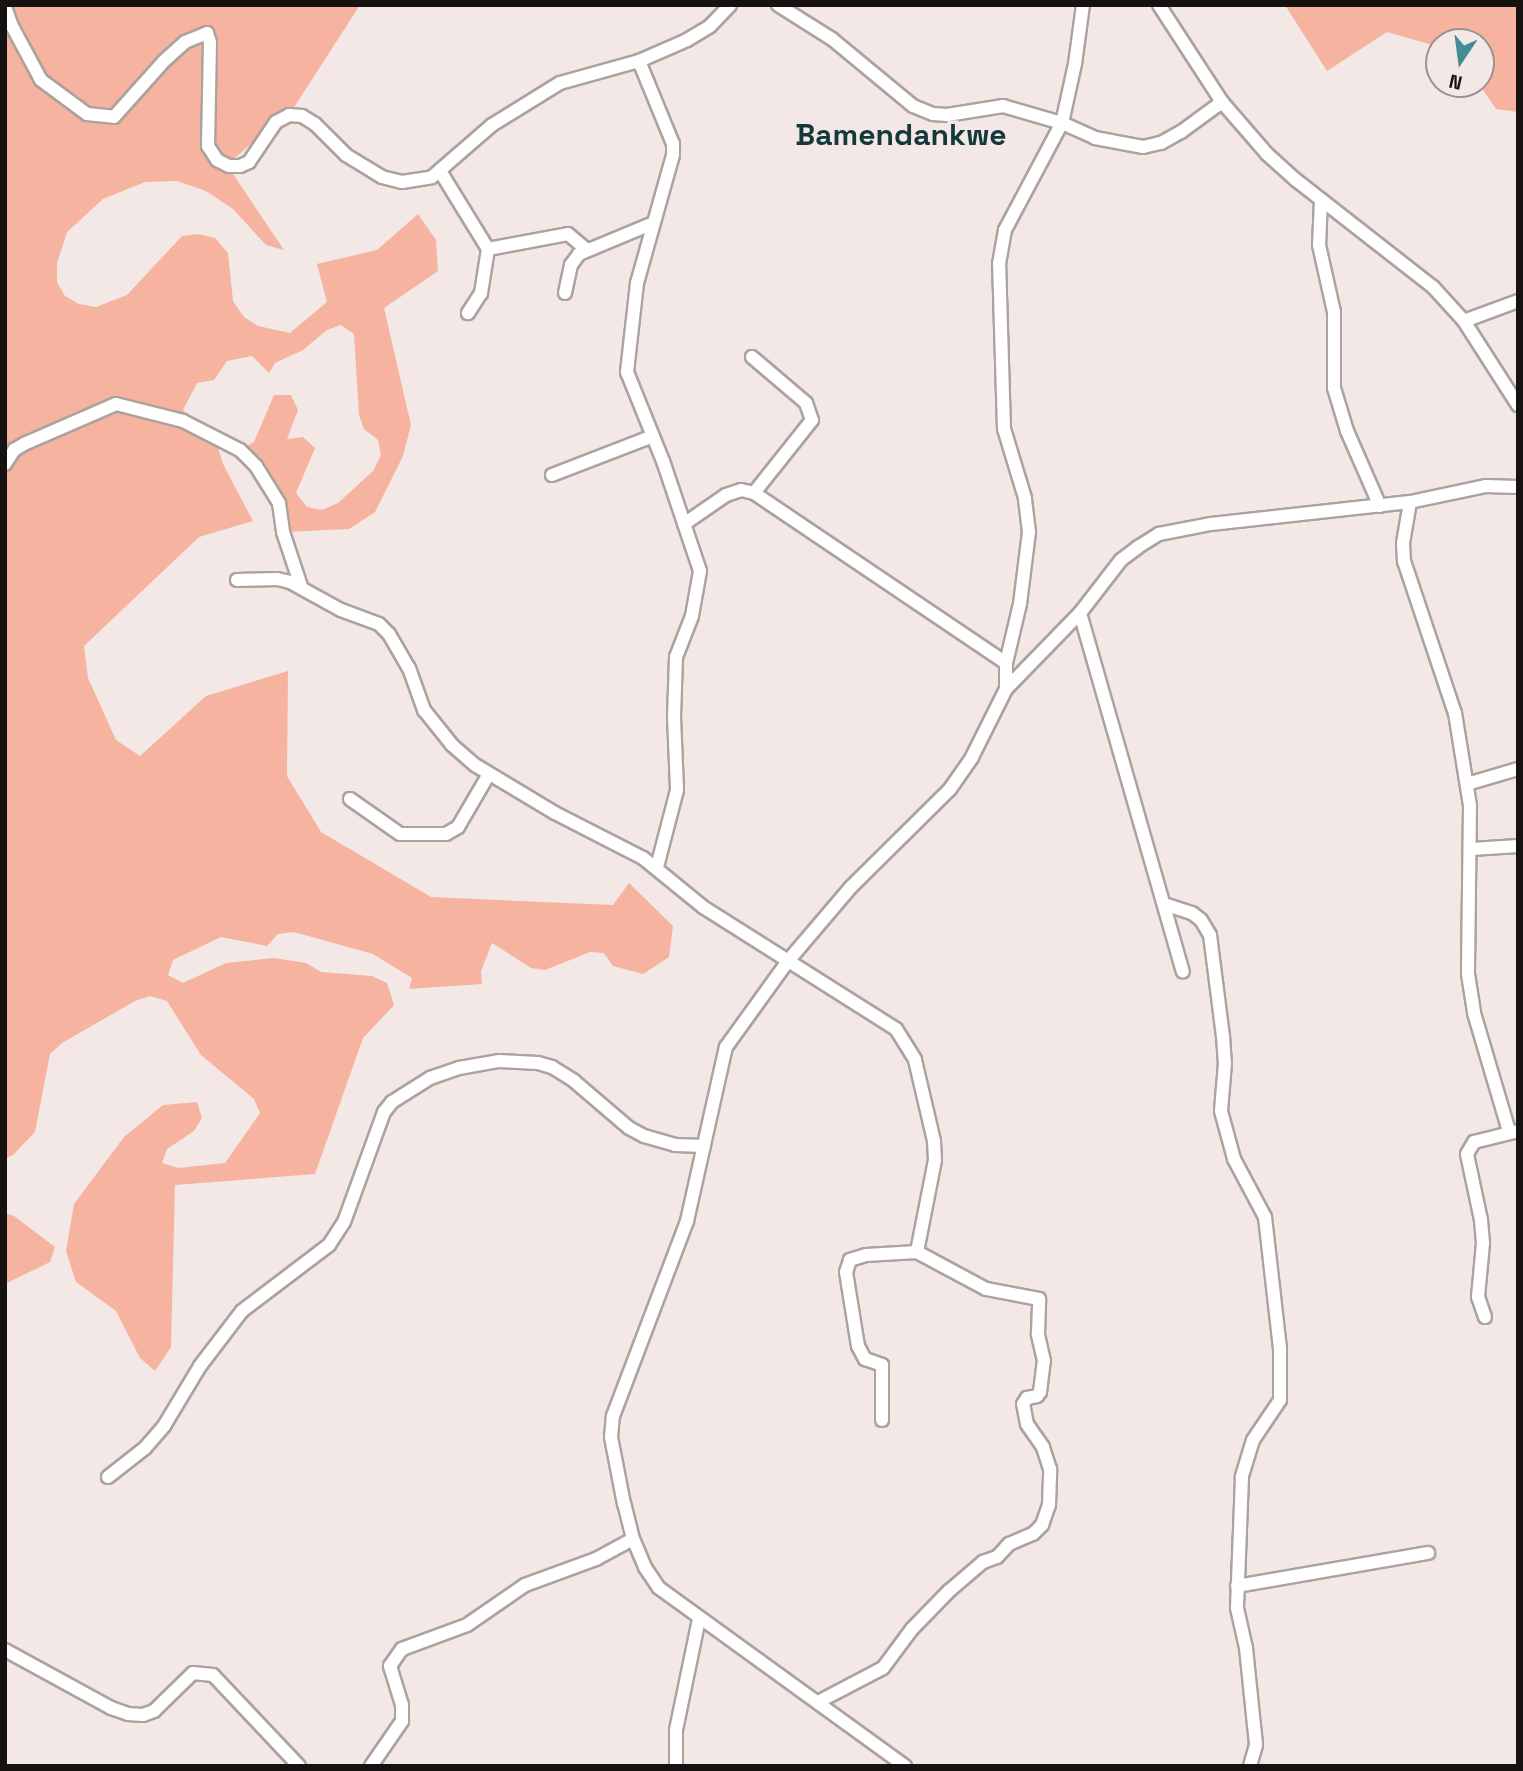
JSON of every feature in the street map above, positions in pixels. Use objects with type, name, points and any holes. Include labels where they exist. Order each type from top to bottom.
[{"type":"street","points":[[5,7],[12,26],[41,80],[87,114],[114,117],[164,61],[185,43],[207,33],[210,42],[208,146],[217,160],[229,166],[240,166],[249,162],[276,122],[289,115],[302,116],[315,124],[346,155],[382,177],[415,181],[440,171],[492,125],[560,83],[639,61],[710,26],[730,5]]},
{"type":"street","points":[[778,5],[832,39],[914,106],[933,114],[947,115],[1003,106],[1062,123],[1095,138],[1143,147],[1181,132],[1222,102]]},
{"type":"street","points":[[1006,689],[1006,663],[1020,604],[1030,532],[1025,498],[1004,429],[999,264],[1005,230],[1062,123],[1083,5]]},
{"type":"street","points":[[1159,5],[1222,102],[1267,154],[1321,200],[1423,279],[1464,321],[1518,405]]},
{"type":"street","points":[[639,61],[673,144],[673,155],[670,176],[651,224],[637,283],[627,372],[699,564],[700,580],[692,616],[676,657],[674,717],[677,790],[657,867]]},
{"type":"street","points":[[440,171],[488,250],[483,285],[468,313]]},
{"type":"street","points":[[1321,200],[1320,245],[1334,313],[1334,388],[1347,431],[1380,506]]},
{"type":"street","points":[[565,293],[573,260],[587,250],[651,224]]},
{"type":"street","points":[[488,250],[568,234],[587,250]]},
{"type":"street","points":[[1464,321],[1518,302]]},
{"type":"street","points":[[752,357],[806,403],[812,420],[754,493]]},
{"type":"street","points":[[5,464],[14,450],[24,444],[116,404],[183,421],[240,450],[256,466],[279,503],[283,532],[301,586]]},
{"type":"street","points":[[552,475],[653,436]]},
{"type":"street","points":[[905,1766],[659,1588],[645,1567],[634,1539],[613,1452],[613,1416],[687,1221],[726,1047],[788,961],[851,887],[950,789],[972,757],[1006,689],[1080,613],[1121,560],[1159,534],[1211,524],[1410,502],[1468,488],[1518,487]]},
{"type":"street","points":[[684,524],[726,495],[741,490],[754,493],[1006,663]]},
{"type":"street","points":[[1410,502],[1403,543],[1404,561],[1455,713],[1467,784],[1472,849],[1466,933],[1474,1013],[1513,1131],[1474,1142],[1467,1154],[1482,1220],[1483,1243],[1478,1297],[1485,1317]]},
{"type":"street","points":[[237,580],[277,579],[301,586],[341,610],[384,628],[409,668],[424,710],[452,745],[489,774],[657,867],[703,906],[887,1021],[906,1042],[915,1060],[932,1124],[934,1160],[917,1252]]},
{"type":"street","points":[[1080,613],[1183,972]]},
{"type":"street","points":[[1467,784],[1518,769]]},
{"type":"street","points":[[350,799],[400,834],[446,834],[458,827],[489,774]]},
{"type":"street","points":[[1472,849],[1518,846]]},
{"type":"street","points":[[1164,904],[1192,913],[1202,920],[1209,935],[1225,1063],[1221,1111],[1234,1159],[1265,1217],[1269,1241],[1282,1384],[1280,1400],[1253,1440],[1245,1459],[1237,1586],[1237,1608],[1246,1648],[1256,1745],[1250,1766]]},
{"type":"street","points":[[108,1477],[145,1448],[164,1426],[200,1366],[242,1311],[329,1245],[344,1222],[384,1112],[392,1102],[430,1078],[459,1068],[499,1061],[538,1063],[552,1067],[575,1081],[629,1128],[644,1136],[675,1145],[704,1146]]},
{"type":"street","points":[[818,1702],[883,1668],[912,1629],[949,1591],[983,1562],[997,1557],[1009,1544],[1033,1534],[1042,1525],[1049,1504],[1050,1469],[1043,1447],[1027,1424],[1024,1404],[1027,1398],[1037,1396],[1040,1392],[1044,1361],[1038,1334],[1040,1301],[1036,1296],[986,1289],[917,1252],[866,1255],[850,1260],[847,1265],[858,1346],[865,1359],[882,1365],[882,1420]]},
{"type":"street","points":[[371,1766],[402,1721],[402,1705],[390,1666],[402,1649],[467,1625],[526,1585],[596,1559],[634,1539]]},
{"type":"street","points":[[1237,1586],[1429,1553]]},
{"type":"street","points":[[676,1766],[676,1730],[699,1619]]},
{"type":"street","points":[[5,1650],[111,1708],[128,1714],[143,1715],[154,1711],[193,1674],[214,1675],[299,1766]]},
{"type":"shaded area","points":[[5,5],[360,5],[289,115],[276,122],[227,165],[284,250],[266,245],[233,209],[206,191],[177,181],[145,182],[103,199],[67,232],[57,263],[57,282],[65,296],[79,304],[96,307],[127,295],[182,236],[198,234],[215,238],[228,253],[233,301],[244,317],[258,326],[290,333],[327,302],[317,264],[377,250],[418,214],[436,240],[438,271],[384,308],[411,425],[403,456],[375,512],[349,529],[283,532],[279,503],[240,450],[254,442],[274,395],[291,395],[298,410],[287,439],[303,437],[315,448],[296,493],[307,507],[322,510],[338,503],[373,471],[381,455],[378,440],[364,429],[359,415],[354,334],[341,325],[327,330],[303,350],[275,363],[269,373],[252,356],[227,361],[214,380],[197,383],[183,410],[214,435],[223,464],[253,521],[199,537],[84,646],[88,678],[116,740],[140,756],[206,696],[288,671],[287,776],[321,832],[431,897],[613,905],[629,883],[673,926],[669,957],[643,974],[613,966],[604,953],[590,952],[545,970],[531,968],[492,943],[481,971],[482,984],[409,989],[412,978],[373,954],[294,932],[278,934],[267,946],[221,937],[173,960],[168,975],[183,983],[226,963],[274,958],[306,963],[321,972],[372,976],[387,983],[394,1005],[363,1038],[315,1174],[175,1185],[171,1347],[155,1371],[140,1358],[116,1311],[76,1282],[66,1251],[74,1204],[124,1137],[163,1105],[197,1102],[202,1118],[194,1131],[167,1149],[162,1163],[178,1168],[225,1163],[260,1113],[254,1099],[201,1055],[167,1001],[150,996],[135,1001],[62,1043],[50,1054],[35,1132],[13,1155],[5,1159]]},
{"type":"shaded area","points":[[1285,5],[1518,5],[1518,112],[1496,109],[1489,98],[1495,98],[1495,28],[1425,28],[1425,43],[1387,32],[1327,71]]},
{"type":"shaded area","points":[[5,1213],[14,1216],[55,1247],[50,1262],[5,1284]]},
{"type":"district","name":"Bamendankwe","points":[[901,135]]}]
